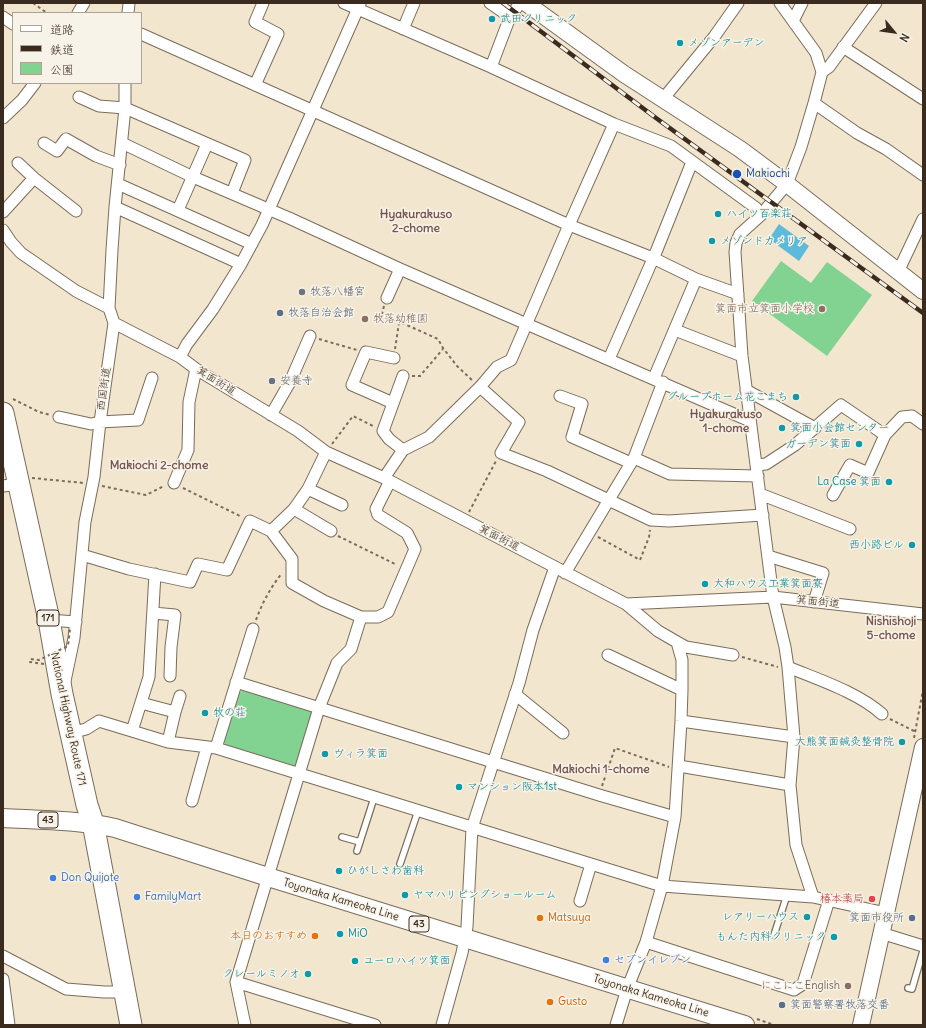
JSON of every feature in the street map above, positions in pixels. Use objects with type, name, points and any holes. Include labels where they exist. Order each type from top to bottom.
[{"type":"highway","name":"National Highway Route 171","points":[[8,406],[17,483],[49,620],[70,733],[87,805],[93,823],[131,1025]]},
{"type":"main road","name":"Toyonaka Kameoka Line","points":[[3,818],[67,820],[93,823],[115,828],[745,1025]]},
{"type":"street","points":[[79,12],[84,3]]},
{"type":"street","points":[[255,85],[278,34],[255,22],[263,3]]},
{"type":"street","points":[[344,3],[359,6],[403,29],[491,67],[614,124],[671,146],[756,208],[760,216]]},
{"type":"street","points":[[403,29],[414,3]]},
{"type":"street","points":[[490,3],[510,17]]},
{"type":"street","points":[[491,67],[510,17],[520,3]]},
{"type":"street","points":[[526,3],[624,74],[740,149],[923,291]]},
{"type":"street","points":[[663,99],[714,37],[738,3]]},
{"type":"street","points":[[780,3],[816,52],[822,72],[801,147],[787,184],[760,216],[740,234],[734,252],[742,356],[750,421],[773,597],[785,647],[788,669],[794,737],[790,785],[796,845],[813,897]]},
{"type":"street","points":[[793,20],[802,3]]},
{"type":"street","points":[[822,72],[829,67],[876,3]]},
{"type":"street","points":[[180,357],[187,344],[213,309],[241,264],[270,209],[359,6]]},
{"type":"street","points":[[3,16],[12,23]]},
{"type":"street","points":[[142,34],[569,225],[653,258],[696,279],[738,294]]},
{"type":"street","points":[[843,47],[923,99]]},
{"type":"street","points":[[3,118],[22,100],[34,84]]},
{"type":"street","name":"西国街道","points":[[62,694],[74,638],[73,626],[85,522],[92,484],[114,323],[109,308],[115,207],[125,108],[125,84]]},
{"type":"street","points":[[79,97],[99,106],[125,108],[245,160],[232,193]]},
{"type":"street","points":[[814,103],[857,133],[886,150],[923,175]]},
{"type":"street","points":[[82,555],[129,568],[190,582],[198,564],[228,570],[250,521],[271,531],[292,559],[292,583],[324,601],[361,617],[378,617],[388,612],[415,548],[407,533],[378,515],[376,509],[387,480],[403,450],[428,437],[480,388],[496,367],[511,360],[614,124]]},
{"type":"street","points":[[44,143],[57,151],[66,139],[96,156],[120,164]]},
{"type":"street","points":[[122,143],[400,269],[659,380],[750,421]]},
{"type":"street","points":[[178,210],[207,144]]},
{"type":"street","points":[[609,359],[653,258],[692,162]]},
{"type":"street","points":[[18,164],[76,211]]},
{"type":"street","points":[[3,212],[34,178]]},
{"type":"street","points":[[118,184],[252,244]]},
{"type":"street","points":[[115,207],[241,264]]},
{"type":"street","points":[[898,272],[923,219]]},
{"type":"street","points":[[3,230],[11,242],[22,253],[76,291],[109,308]]},
{"type":"street","points":[[387,298],[400,269]]},
{"type":"street","points":[[442,1025],[467,927],[472,828],[534,630],[560,570],[590,532],[633,460],[675,330],[696,279]]},
{"type":"street","name":"箕面街道","points":[[114,323],[180,357],[196,369],[298,431],[326,452],[387,480],[626,604],[773,597],[923,614]]},
{"type":"street","points":[[675,330],[742,356]]},
{"type":"street","points":[[271,414],[290,382],[310,336]]},
{"type":"street","points":[[393,403],[352,385],[366,352],[394,358]]},
{"type":"street","points":[[174,483],[188,450],[189,402],[196,369]]},
{"type":"street","points":[[403,376],[383,431],[389,439],[403,450]]},
{"type":"street","points":[[59,417],[91,424],[100,422],[138,420],[152,378]]},
{"type":"street","points":[[480,388],[519,422],[501,453],[547,471],[651,520],[669,521],[763,516]]},
{"type":"street","points":[[746,390],[815,428]]},
{"type":"street","points":[[560,396],[582,404],[572,437],[670,474],[757,471],[795,445],[841,405],[885,435]]},
{"type":"street","points":[[833,495],[850,465],[868,473],[885,435],[902,417],[912,416],[923,424]]},
{"type":"street","points":[[271,531],[294,509],[308,489],[326,452]]},
{"type":"street","points":[[308,489],[342,504]]},
{"type":"street","points":[[760,494],[850,529]]},
{"type":"street","points":[[294,509],[331,531]]},
{"type":"street","points":[[768,556],[823,573],[814,602]]},
{"type":"street","points":[[132,731],[149,677],[155,574]]},
{"type":"street","points":[[626,604],[658,631],[686,647],[733,655]]},
{"type":"street","points":[[153,613],[175,615],[171,647],[170,676]]},
{"type":"street","points":[[245,1025],[236,982],[319,708],[337,663],[351,649],[361,617]]},
{"type":"street","points":[[49,620],[73,626]]},
{"type":"street","points":[[192,801],[236,682],[253,628]]},
{"type":"street","points":[[616,1025],[627,988],[646,942],[662,886],[675,817],[682,690],[682,660],[677,642]]},
{"type":"street","points":[[608,655],[682,690]]},
{"type":"street","points":[[788,669],[838,688],[872,705],[882,714]]},
{"type":"street","points":[[236,682],[492,762],[675,817]]},
{"type":"street","points":[[515,694],[563,734]]},
{"type":"street","points":[[168,742],[180,696]]},
{"type":"street","points":[[141,703],[175,712]]},
{"type":"street","points":[[70,733],[86,729],[99,721],[168,742],[212,748],[662,886],[813,897],[886,913]]},
{"type":"street","points":[[681,721],[794,737]]},
{"type":"street","points":[[861,1025],[923,747]]},
{"type":"street","points":[[679,766],[790,785]]},
{"type":"street","points":[[580,901],[591,864]]},
{"type":"street","points":[[646,942],[794,990],[803,984],[829,900]]},
{"type":"street","points":[[881,933],[923,946]]},
{"type":"street","points":[[3,956],[66,989],[124,992]]},
{"type":"street","points":[[3,978],[9,1025]]},
{"type":"street","points":[[236,982],[376,1025]]},
{"type":"lane","points":[[357,851],[374,798]]},
{"type":"lane","points":[[400,864],[418,811]]},
{"type":"lane","points":[[342,837],[360,842]]},
{"type":"lane","points":[[774,935],[787,895]]},
{"type":"lane","points":[[908,988],[912,989],[923,951]]},
{"type":"path","points":[[33,3],[46,12]]},
{"type":"path","points":[[387,298],[382,314],[399,323],[438,339],[457,366],[480,388]]},
{"type":"path","points":[[394,358],[399,323]]},
{"type":"path","points":[[310,336],[366,352]]},
{"type":"path","points":[[403,376],[420,376],[443,348]]},
{"type":"path","points":[[8,406],[59,417]]},
{"type":"path","points":[[326,452],[353,416],[383,431]]},
{"type":"path","points":[[465,520],[501,453]]},
{"type":"path","points":[[17,483],[92,484],[146,495],[163,486],[174,483],[250,521]]},
{"type":"path","points":[[590,532],[640,560],[649,537],[651,520]]},
{"type":"path","points":[[331,531],[405,570]]},
{"type":"path","points":[[253,628],[260,610],[274,584],[292,559]]},
{"type":"path","points":[[44,664],[30,662],[30,659],[39,660],[68,646],[73,626]]},
{"type":"path","points":[[733,655],[788,669]]},
{"type":"path","points":[[882,714],[898,724],[916,732]]},
{"type":"path","points":[[600,795],[615,748],[672,768],[679,766]]},
{"type":"green space","points":[[781,261],[811,283],[827,262],[872,295],[827,356],[752,301]]},
{"type":"green space","points":[[244,690],[310,710],[313,716],[298,765],[293,767],[226,746],[223,740],[238,693]]},
{"type":"water","points":[[779,224],[809,246],[799,261],[769,239]]},
{"type":"railway","points":[[503,3],[656,118],[923,313]]},
{"type":"place","name":"武田クリニック","points":[[492,19]]},
{"type":"place","name":"メゾンアーデン","points":[[680,43]]},
{"type":"place","name":"Makiochi","points":[[737,174]]},
{"type":"place","name":"ハイツ百楽荘","points":[[718,214]]},
{"type":"place","name":"メゾンドカメリア","points":[[712,241]]},
{"type":"place","name":"牧落八幡宮","points":[[302,292]]},
{"type":"place","name":"箕面市立箕面小学校","points":[[822,309]]},
{"type":"place","name":"牧落自治会館","points":[[280,313]]},
{"type":"place","name":"牧落幼稚園","points":[[365,319]]},
{"type":"place","name":"安養寺","points":[[272,381]]},
{"type":"place","name":"グループホーム花こまち","points":[[796,397]]},
{"type":"place","name":"箕面小会館センター","points":[[782,428]]},
{"type":"place","name":"ガーデン箕面","points":[[859,444]]},
{"type":"place","name":"La Case 箕面","points":[[889,482]]},
{"type":"place","name":"西小路ビル","points":[[912,545]]},
{"type":"place","name":"大和ハウス工業箕面寮","points":[[705,584]]},
{"type":"place","name":"牧の荘","points":[[205,713]]},
{"type":"place","name":"大熊箕面鍼灸整骨院","points":[[902,742]]},
{"type":"place","name":"ヴィラ箕面","points":[[325,754]]},
{"type":"place","name":"マンション阪本1st","points":[[459,787]]},
{"type":"place","name":"ひがしさわ歯科","points":[[339,871]]},
{"type":"place","name":"Don Quijote","points":[[53,878]]},
{"type":"place","name":"ヤマハリビングショールーム","points":[[405,895]]},
{"type":"place","name":"FamilyMart","points":[[137,897]]},
{"type":"place","name":"椿本薬局","points":[[872,899]]},
{"type":"place","name":"レアリーハウス","points":[[807,917]]},
{"type":"place","name":"Matsuya","points":[[540,918]]},
{"type":"place","name":"箕面市役所","points":[[912,918]]},
{"type":"place","name":"MiO","points":[[340,934]]},
{"type":"place","name":"本日のおすすめ","points":[[315,936]]},
{"type":"place","name":"もんた内科クリニック","points":[[834,937]]},
{"type":"place","name":"セブンイレブン","points":[[606,960]]},
{"type":"place","name":"ユーロハイツ箕面","points":[[355,961]]},
{"type":"place","name":"クレールミノオ","points":[[308,974]]},
{"type":"place","name":"にこにこEnglish","points":[[848,986]]},
{"type":"place","name":"Gusto","points":[[550,1002]]},
{"type":"place","name":"箕面警察署牧落交番","points":[[782,1005]]},
{"type":"district","name":"Hyakurakuso 2-chome","points":[[416,222]]},
{"type":"district","name":"Hyakurakuso 1-chome","points":[[726,422]]},
{"type":"district","name":"Makiochi 2-chome","points":[[159,466]]},
{"type":"district","name":"Nishishoji 5-chome","points":[[891,629]]},
{"type":"district","name":"Makiochi 1-chome","points":[[601,770]]}]
